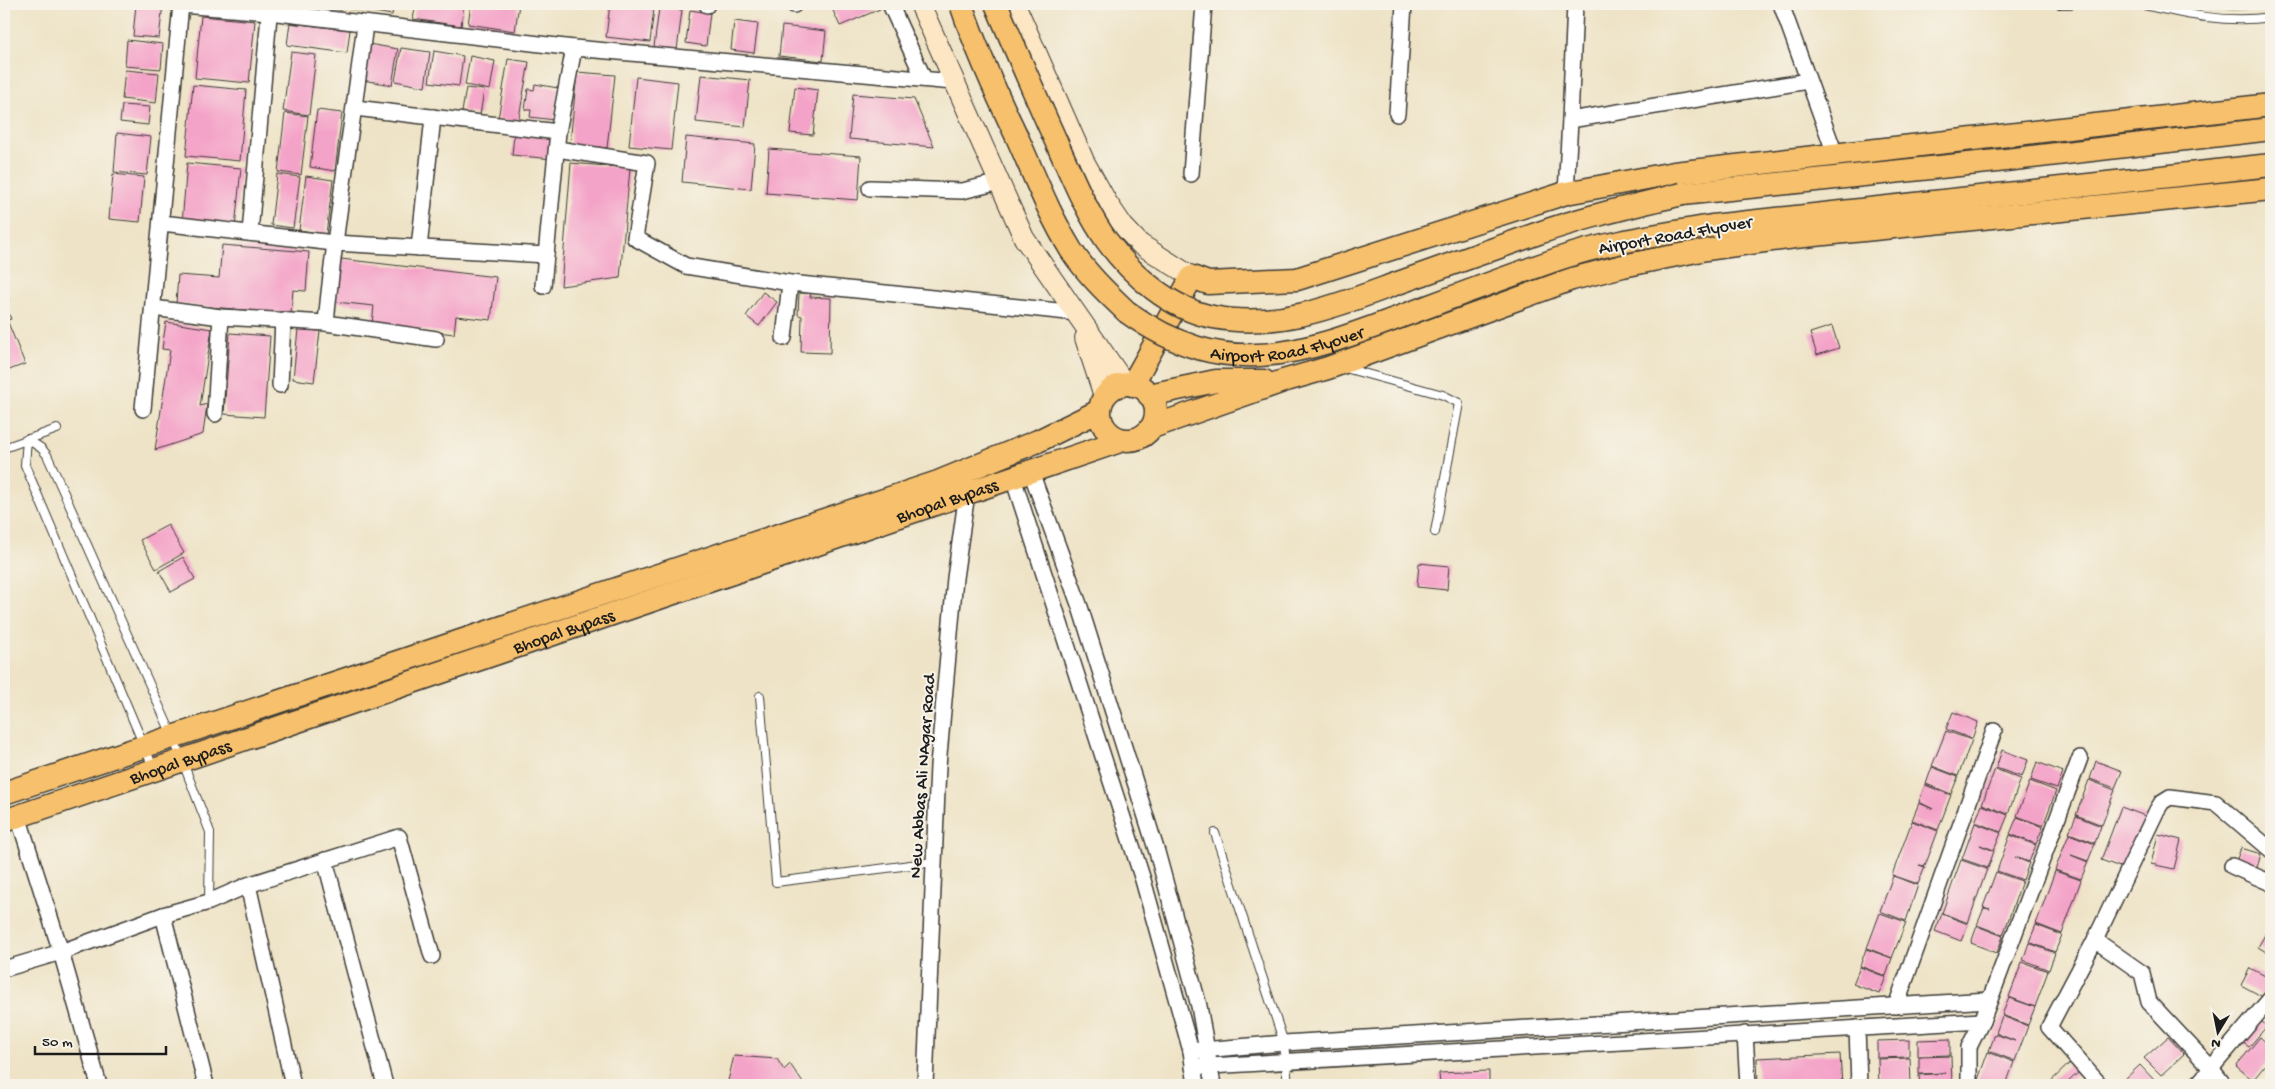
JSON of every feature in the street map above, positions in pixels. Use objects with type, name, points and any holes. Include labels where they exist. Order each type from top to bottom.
[{"type":"main road","name":"Airport Road Flyover","points":[[960,4],[989,76],[1056,224],[1072,252],[1107,293],[1127,312],[1167,338],[1202,350],[1222,354],[1258,355],[1318,345],[1355,334],[1558,259],[1593,248],[1712,226],[1795,226]]},
{"type":"main road","name":"Airport Road Flyover","points":[[996,4],[1031,87],[1086,207],[1107,241],[1134,272],[1150,286],[1194,312],[1212,317],[1266,322],[1312,313],[1582,218],[1682,194],[1829,177],[1997,161],[2271,129]]},
{"type":"main road","points":[[1137,388],[1200,280],[1297,279],[1566,193],[1674,173],[2271,106]]},
{"type":"main road","points":[[1829,177],[1831,155]]},
{"type":"main road","points":[[1283,381],[1216,381],[1110,390],[1102,404],[1100,419],[1109,433],[1123,440],[1139,438],[1152,427],[1283,381],[1328,368],[1572,280],[1624,266],[1706,249],[1856,211],[2271,165]]},
{"type":"main road","points":[[1795,226],[2271,189]]},
{"type":"main road","points":[[1137,388],[1156,410],[1152,427]]},
{"type":"main road","name":"Bhopal Bypass","points":[[4,793],[929,485],[1038,440],[1102,404]]},
{"type":"main road","name":"Bhopal Bypass","points":[[11,818],[1123,440]]},
{"type":"street","points":[[144,409],[181,4],[270,8],[366,24],[574,48],[953,82]]},
{"type":"street","points":[[890,4],[924,79]]},
{"type":"street","points":[[920,4],[953,82],[1024,238],[1077,313],[1137,388]]},
{"type":"street","points":[[1015,4],[1084,162],[1108,204],[1123,226],[1140,244],[1200,280]]},
{"type":"street","points":[[1191,174],[1204,4]]},
{"type":"street","points":[[1397,114],[1404,4]]},
{"type":"street","points":[[1566,193],[1575,4]]},
{"type":"street","points":[[1781,4],[1831,155]]},
{"type":"street","points":[[250,233],[270,8]]},
{"type":"street","points":[[326,324],[334,243],[366,24]]},
{"type":"street","points":[[543,286],[558,132],[574,48]]},
{"type":"street","points":[[1570,120],[1808,81]]},
{"type":"street","points":[[355,108],[558,132]]},
{"type":"street","points":[[419,248],[433,117]]},
{"type":"street","points":[[557,149],[647,163],[635,238],[686,266],[790,283],[1077,313]]},
{"type":"street","points":[[870,188],[962,191],[1000,182]]},
{"type":"street","points":[[162,223],[334,243],[546,255]]},
{"type":"street","points":[[784,338],[790,283]]},
{"type":"street","points":[[153,308],[221,317],[326,324],[436,339]]},
{"type":"street","points":[[1077,313],[1102,404]]},
{"type":"street","points":[[215,414],[221,317]]},
{"type":"street","points":[[280,385],[283,320]]},
{"type":"street","name":"New Abbas Ali NAgar Road","points":[[925,1085],[938,766],[955,578],[968,493],[968,470]]},
{"type":"street","points":[[1022,475],[1080,607],[1157,852],[1199,1006],[1213,1085]]},
{"type":"street","points":[[1022,475],[1143,880],[1191,1051],[1196,1085]]},
{"type":"street","points":[[1896,1006],[1994,731]]},
{"type":"street","points":[[1969,1085],[1968,1047],[1982,1021],[2080,758]]},
{"type":"street","points":[[2100,1085],[2050,1028],[2162,802],[2170,797],[2216,803],[2271,850]]},
{"type":"street","points":[[11,818],[61,952],[99,1085]]},
{"type":"street","points":[[4,969],[61,952],[163,915],[209,902],[248,885],[399,837],[432,956]]},
{"type":"street","points":[[325,860],[385,1085]]},
{"type":"street","points":[[2232,866],[2271,884]]},
{"type":"street","points":[[248,885],[293,1085]]},
{"type":"street","points":[[163,915],[206,1085]]},
{"type":"street","points":[[2095,940],[2142,973],[2149,1002],[2210,1067],[2224,1085]]},
{"type":"street","points":[[2196,1085],[2202,1081],[2210,1067],[2271,998]]},
{"type":"street","points":[[1191,1051],[1284,1043],[1989,1000]]},
{"type":"street","points":[[1193,1067],[1982,1021]]},
{"type":"street","points":[[1856,1028],[1859,1085]]},
{"type":"street","points":[[1746,1034],[1748,1085]]},
{"type":"lane","points":[[2060,4],[2071,4]]},
{"type":"lane","points":[[2140,4],[2193,16],[2225,20],[2271,17]]},
{"type":"lane","points":[[1328,368],[1343,367],[1443,395],[1459,403],[1435,532]]},
{"type":"lane","points":[[4,448],[57,429]]},
{"type":"lane","points":[[27,440],[41,448],[47,455],[184,760],[210,832],[209,902]]},
{"type":"lane","points":[[27,440],[25,465],[142,747],[154,770]]},
{"type":"lane","points":[[760,696],[776,882],[934,862]]},
{"type":"lane","points":[[1215,833],[1284,1043],[1288,1085]]},
{"type":"green space","points":[[2170,4],[2271,4],[2271,9],[2232,12]]},
{"type":"building","points":[[136,4],[163,4],[159,38],[133,36]]},
{"type":"building","points":[[317,4],[342,4],[341,10],[316,7]]},
{"type":"building","points":[[344,4],[367,4],[366,11],[344,8]]},
{"type":"building","points":[[370,4],[394,4],[392,15],[369,11]]},
{"type":"building","points":[[416,4],[464,4],[461,26],[413,19]]},
{"type":"building","points":[[471,4],[519,4],[515,31],[468,24]]},
{"type":"building","points":[[610,4],[654,9],[650,42],[606,37]]},
{"type":"building","points":[[632,4],[648,4],[648,7]]},
{"type":"building","points":[[732,4],[785,4],[784,11]]},
{"type":"building","points":[[830,4],[877,4],[880,9],[840,26]]},
{"type":"building","points":[[659,8],[682,10],[677,50],[654,47]]},
{"type":"building","points":[[690,10],[710,13],[706,46],[686,43]]},
{"type":"building","points":[[201,16],[255,21],[249,83],[195,78]]},
{"type":"building","points":[[734,21],[758,24],[754,53],[731,50]]},
{"type":"building","points":[[290,23],[350,30],[347,53],[287,45]]},
{"type":"building","points":[[782,26],[826,31],[823,61],[779,56]]},
{"type":"building","points":[[127,40],[163,44],[161,69],[125,66]]},
{"type":"building","points":[[368,44],[398,49],[392,85],[362,80]]},
{"type":"building","points":[[401,48],[430,52],[425,87],[395,81]]},
{"type":"building","points":[[434,51],[463,56],[459,86],[429,82]]},
{"type":"building","points":[[291,52],[316,55],[309,115],[283,111]]},
{"type":"building","points":[[470,56],[495,61],[490,90],[465,85]]},
{"type":"building","points":[[508,59],[529,62],[518,123],[498,119]]},
{"type":"building","points":[[125,70],[159,73],[156,103],[122,99]]},
{"type":"building","points":[[577,72],[615,75],[607,148],[570,144]]},
{"type":"building","points":[[701,75],[750,80],[745,127],[696,122]]},
{"type":"building","points":[[636,77],[678,82],[671,150],[629,146]]},
{"type":"building","points":[[535,84],[558,88],[554,120],[530,117],[531,110],[525,110],[528,89],[534,90]]},
{"type":"building","points":[[193,85],[246,90],[240,161],[186,156]]},
{"type":"building","points":[[795,87],[818,90],[813,135],[790,133]]},
{"type":"building","points":[[466,88],[484,90],[480,115],[462,112]]},
{"type":"building","points":[[853,94],[914,99],[934,147],[849,139]]},
{"type":"building","points":[[122,105],[150,107],[148,125],[120,122]]},
{"type":"building","points":[[317,110],[342,113],[335,171],[310,167]]},
{"type":"building","points":[[285,113],[308,116],[301,175],[278,172]]},
{"type":"building","points":[[117,133],[151,137],[147,175],[114,172]]},
{"type":"building","points":[[514,134],[554,138],[552,159],[512,155]]},
{"type":"building","points":[[686,137],[755,144],[751,189],[682,182]]},
{"type":"building","points":[[769,149],[861,156],[858,200],[766,193]]},
{"type":"building","points":[[187,163],[241,168],[235,228],[182,223]]},
{"type":"building","points":[[571,163],[630,168],[620,278],[561,286]]},
{"type":"building","points":[[113,174],[144,177],[140,222],[109,219]]},
{"type":"building","points":[[277,174],[300,177],[293,228],[271,225]]},
{"type":"building","points":[[306,176],[333,180],[326,234],[299,230]]},
{"type":"building","points":[[222,245],[309,252],[306,291],[293,290],[291,314],[176,304],[178,275],[219,278]]},
{"type":"building","points":[[341,259],[496,277],[491,320],[456,316],[454,334],[372,324],[374,306],[336,302]]},
{"type":"building","points":[[4,287],[9,300],[4,302]]},
{"type":"building","points":[[763,292],[777,302],[759,326],[746,316]]},
{"type":"building","points":[[799,293],[811,293],[810,297],[831,298],[830,353],[801,352],[802,316],[798,315]]},
{"type":"building","points":[[4,302],[11,319],[7,320],[25,364],[4,372]]},
{"type":"building","points":[[166,322],[212,329],[200,406],[207,404],[203,434],[155,450],[170,350],[162,349]]},
{"type":"building","points":[[1832,326],[1839,348],[1817,355],[1810,333]]},
{"type":"building","points":[[298,329],[320,331],[314,382],[293,379]]},
{"type":"building","points":[[230,333],[270,336],[264,417],[224,414]]},
{"type":"building","points":[[168,525],[184,553],[156,569],[140,540]]},
{"type":"building","points":[[183,557],[195,579],[171,592],[159,571]]},
{"type":"building","points":[[1419,563],[1449,566],[1447,590],[1417,587]]},
{"type":"building","points":[[1953,712],[1978,722],[1972,739],[1946,729]]},
{"type":"building","points":[[1946,731],[1972,740],[1958,776],[1932,766]]},
{"type":"building","points":[[2002,750],[2028,760],[2022,777],[1996,768]]},
{"type":"building","points":[[2096,761],[2122,771],[2115,788],[2090,779]]},
{"type":"building","points":[[2037,762],[2063,772],[2057,789],[2031,780]]},
{"type":"building","points":[[1932,767],[1958,777],[1951,794],[1926,784]]},
{"type":"building","points":[[1995,769],[2021,779],[2008,814],[1982,804]]},
{"type":"building","points":[[2089,780],[2115,790],[2102,825],[2076,815]]},
{"type":"building","points":[[2030,781],[2056,791],[2043,826],[2017,816]]},
{"type":"building","points":[[1925,785],[1951,795],[1938,830],[1912,820],[1919,803],[1933,809],[1919,802]]},
{"type":"building","points":[[1982,805],[2008,815],[2001,832],[1975,822]]},
{"type":"building","points":[[2121,807],[2148,817],[2128,870],[2101,860]]},
{"type":"building","points":[[2076,816],[2101,826],[2095,843],[2069,833]]},
{"type":"building","points":[[2017,817],[2043,827],[2036,844],[2010,834]]},
{"type":"building","points":[[1912,821],[1938,831],[1925,866],[1919,865],[1925,867],[1918,884],[1892,875]]},
{"type":"building","points":[[1975,823],[2001,833],[1994,850],[1980,845],[1994,851],[1988,868],[1962,859]]},
{"type":"building","points":[[2069,834],[2095,844],[2088,861],[2071,855],[2088,862],[2081,879],[2055,870]]},
{"type":"building","points":[[2158,834],[2181,840],[2174,869],[2151,864]]},
{"type":"building","points":[[2010,835],[2036,845],[2029,862],[2015,857],[2029,863],[2023,880],[1997,871]]},
{"type":"building","points":[[2241,848],[2261,854],[2256,871],[2235,864]]},
{"type":"building","points":[[1961,860],[1987,869],[1968,923],[1942,913]]},
{"type":"building","points":[[2271,863],[2271,875],[2266,872]]},
{"type":"building","points":[[2055,871],[2081,880],[2062,934],[2036,924]]},
{"type":"building","points":[[1996,872],[2022,881],[2003,935],[1977,925],[1984,908],[1990,909],[1983,907]]},
{"type":"building","points":[[1893,876],[1918,885],[1906,921],[1880,911]]},
{"type":"building","points":[[1880,913],[1906,922],[1892,958],[1867,948]]},
{"type":"building","points":[[1942,914],[1968,924],[1961,941],[1935,931]]},
{"type":"building","points":[[2036,925],[2062,935],[2055,952],[2029,942]]},
{"type":"building","points":[[1977,926],[2003,936],[1997,953],[1971,943]]},
{"type":"building","points":[[2266,933],[2271,936],[2271,955],[2258,947]]},
{"type":"building","points":[[2029,943],[2055,953],[2049,970],[2023,960]]},
{"type":"building","points":[[1866,949],[1892,958],[1886,976],[1860,966]]},
{"type":"building","points":[[2022,962],[2048,971],[2035,1007],[2009,997]]},
{"type":"building","points":[[1860,967],[1886,977],[1879,994],[1853,984]]},
{"type":"building","points":[[2250,968],[2271,979],[2263,997],[2241,985]]},
{"type":"building","points":[[2009,998],[2035,1007],[2028,1025],[2002,1015]]},
{"type":"building","points":[[2002,1016],[2028,1026],[2015,1061],[1989,1051],[1995,1034],[2015,1041],[1996,1033]]},
{"type":"building","points":[[2256,1017],[2267,1026],[2249,1047],[2238,1039]]},
{"type":"building","points":[[2168,1037],[2184,1054],[2161,1075],[2144,1058]]},
{"type":"building","points":[[2260,1037],[2271,1047],[2271,1058],[2253,1080],[2236,1066]]},
{"type":"building","points":[[1950,1039],[1950,1055],[1918,1056],[1918,1040]]},
{"type":"building","points":[[1909,1040],[1909,1057],[1877,1058],[1877,1041]]},
{"type":"building","points":[[1988,1052],[2014,1062],[2006,1085],[1976,1085]]},
{"type":"building","points":[[1840,1054],[1842,1085],[1758,1085],[1757,1058]]},
{"type":"building","points":[[734,1056],[777,1059],[784,1070],[790,1064],[803,1083],[799,1085],[727,1085]]},
{"type":"building","points":[[1951,1056],[1952,1085],[1920,1085],[1919,1075],[1945,1073],[1919,1074],[1919,1057]]},
{"type":"building","points":[[1910,1058],[1911,1085],[1879,1085],[1878,1059]]},
{"type":"building","points":[[2072,1061],[2081,1070],[2065,1085],[2047,1085]]},
{"type":"building","points":[[2140,1065],[2154,1080],[2149,1085],[2130,1085],[2125,1079]]},
{"type":"building","points":[[1489,1071],[1489,1085],[1440,1085],[1439,1073]]}]
